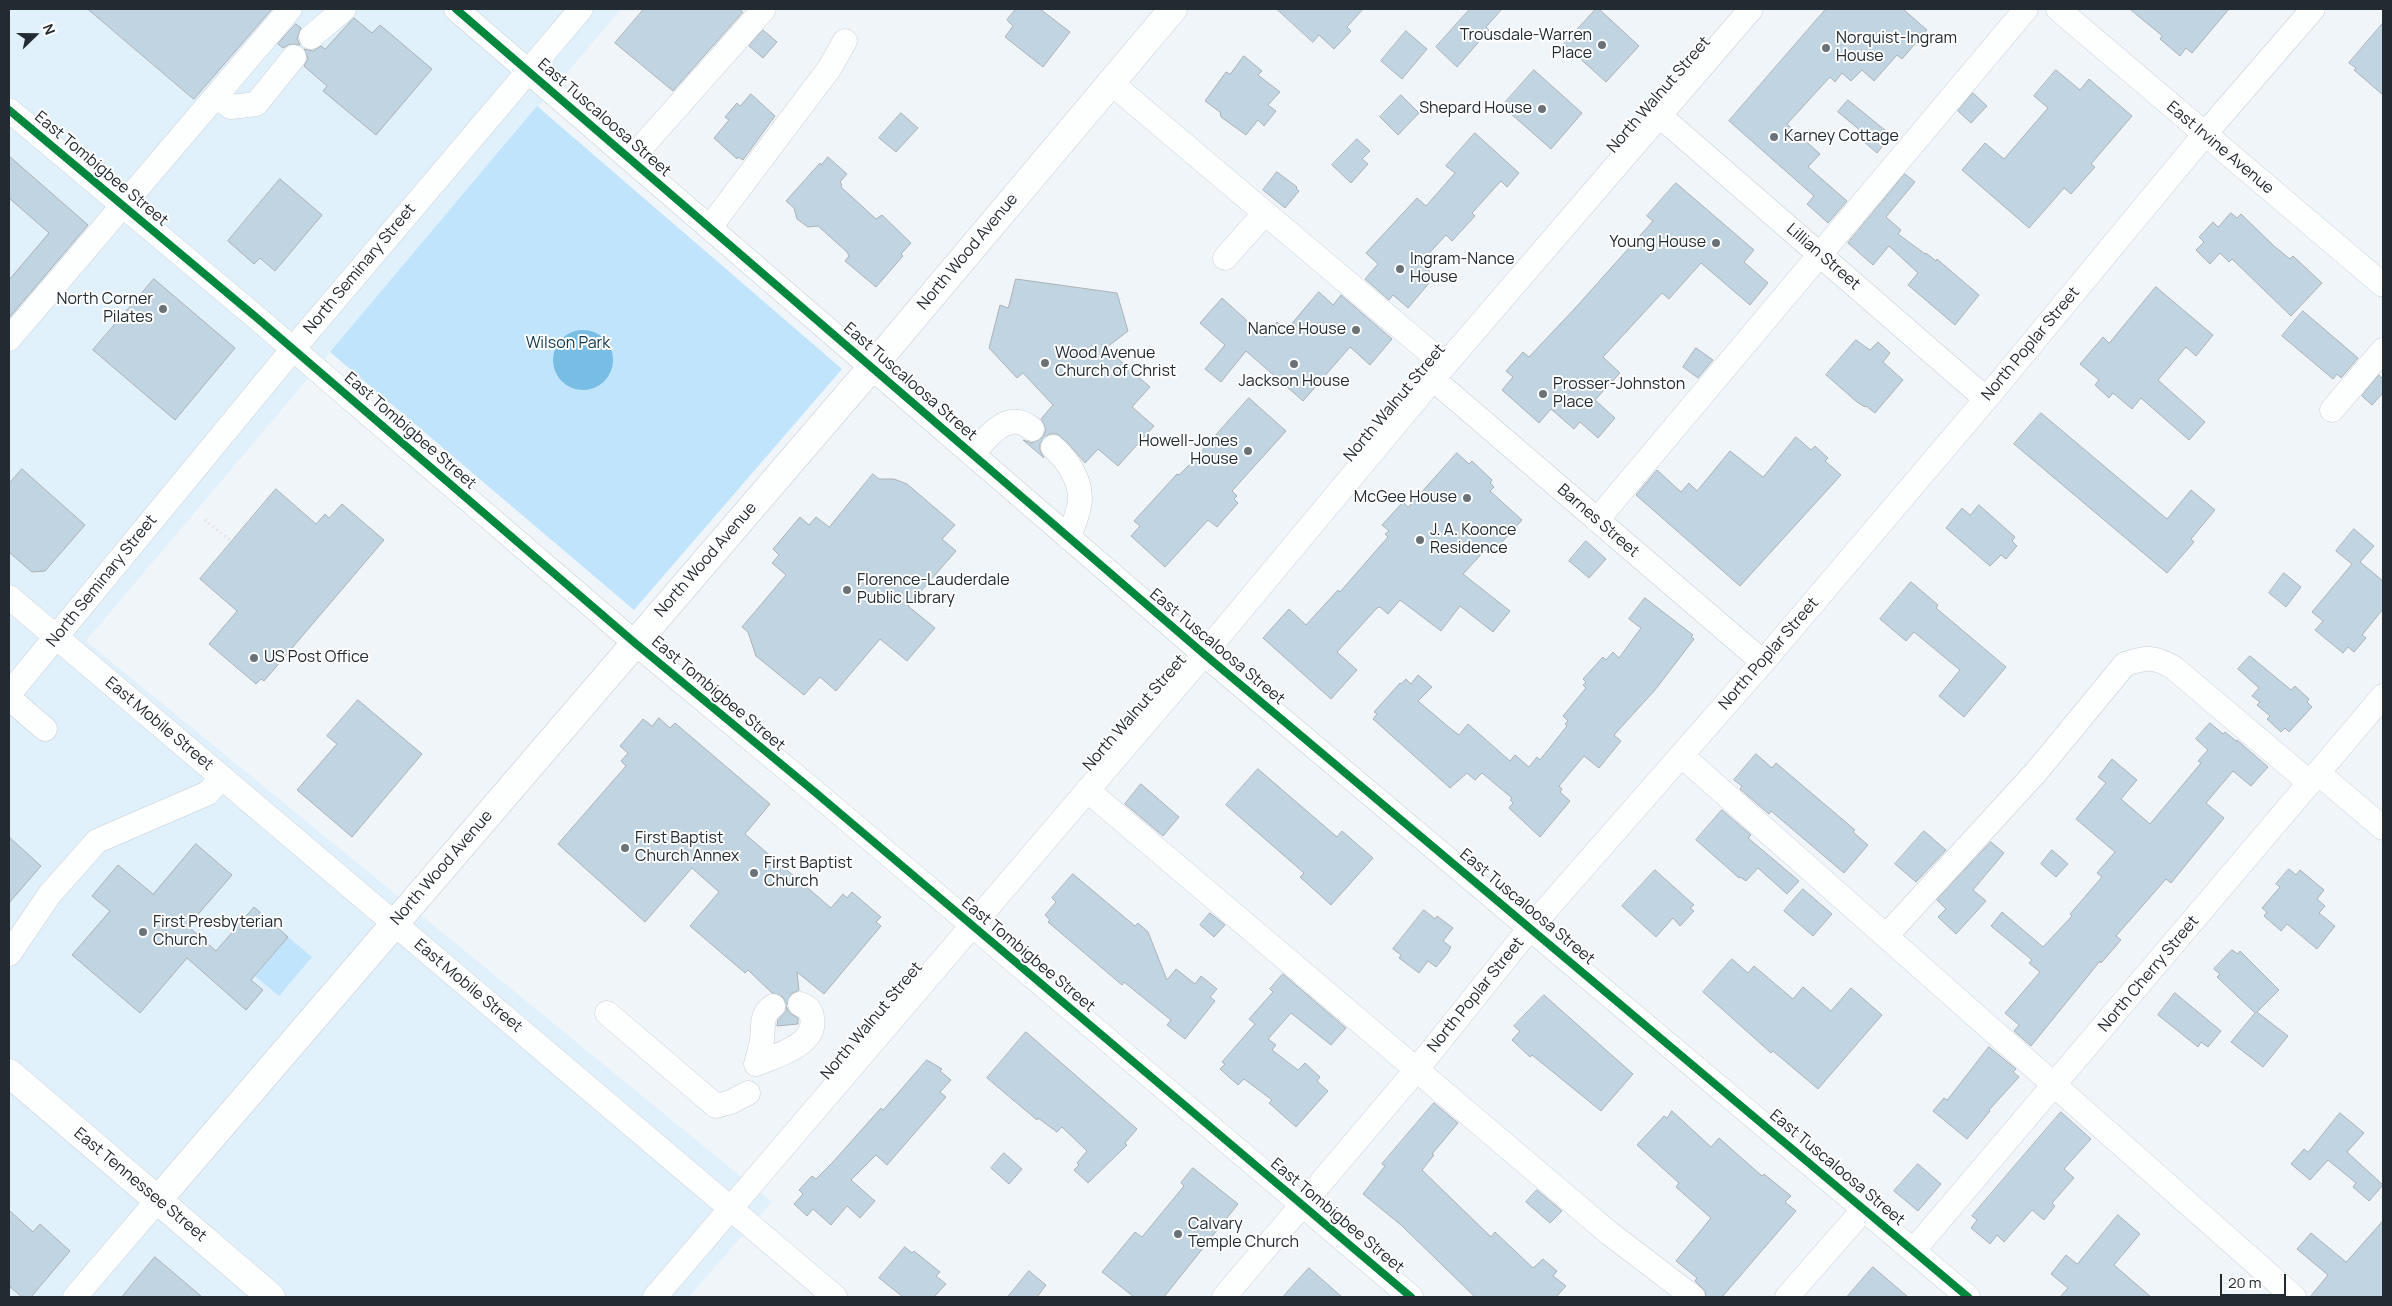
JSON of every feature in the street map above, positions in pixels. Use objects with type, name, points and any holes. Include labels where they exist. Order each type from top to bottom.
[{"type":"main road","name":"North Wood Avenue","points":[[158,1200],[872,367],[1173,9]]},
{"type":"main road","name":"East Tennessee Street","points":[[9,1074],[271,1297]]},
{"type":"street","points":[[9,339],[290,9]]},
{"type":"street","points":[[311,37],[344,9]]},
{"type":"street","name":"East Tuscaloosa Street","points":[[456,9],[1204,654],[1968,1297]]},
{"type":"street","name":"North Seminary Street","points":[[9,694],[293,349],[581,9]]},
{"type":"street","points":[[631,159],[764,9]]},
{"type":"street","name":"North Walnut Street","points":[[655,1297],[1204,654],[1439,372],[1751,9]]},
{"type":"street","points":[[1597,520],[2026,9]]},
{"type":"street","name":"East Irvine Avenue","points":[[2058,9],[2204,135],[2383,285]]},
{"type":"street","name":"North Poplar Street","points":[[1224,1297],[1417,1069],[1530,928],[1763,662],[1986,399],[2204,135],[2314,9]]},
{"type":"street","points":[[710,227],[829,69],[845,41]]},
{"type":"street","points":[[216,96],[231,107],[256,104],[294,57]]},
{"type":"street","name":"Barnes Street","points":[[1110,82],[1265,213],[1597,520],[1763,662]]},
{"type":"street","name":"East Tombigbee Street","points":[[9,110],[293,349],[635,643],[972,925],[1411,1297]]},
{"type":"street","name":"Lillian Street","points":[[1660,116],[1986,399]]},
{"type":"street","points":[[1225,258],[1265,213]]},
{"type":"street","points":[[2332,410],[2383,350]]},
{"type":"street","points":[[972,454],[997,428],[1006,423],[1017,421],[1032,429]]},
{"type":"street","points":[[1054,447],[1064,457],[1075,474],[1080,501],[1069,538]]},
{"type":"street","name":"East Mobile Street","points":[[9,597],[835,1297]]},
{"type":"street","points":[[1886,936],[2037,772],[2125,664],[2141,658],[2158,659],[2174,668],[2314,778],[2383,828]]},
{"type":"street","name":"North Cherry Street","points":[[1913,1250],[2055,1085],[2383,696]]},
{"type":"street","points":[[9,698],[45,729]]},
{"type":"street","points":[[1682,755],[2294,1297]]},
{"type":"street","points":[[9,954],[50,894],[97,841],[208,793],[222,777]]},
{"type":"street","points":[[1087,790],[1609,1233],[1693,1297]]},
{"type":"street","points":[[773,1006],[767,1010],[763,1018],[762,1040],[756,1064],[800,1044],[808,1036],[813,1026],[812,1015],[807,1007],[800,1004]]},
{"type":"street","points":[[607,1012],[716,1106],[731,1102],[748,1093]]},
{"type":"street","points":[[75,1297],[158,1200]]},
{"type":"street","points":[[1787,1297],[1864,1209]]},
{"type":"path","points":[[205,520],[232,542]]},
{"type":"shaded area","points":[[9,9],[621,9],[86,641],[772,1202],[689,1297],[9,1297]]},
{"type":"green space","name":"Wilson Park","points":[[537,106],[842,369],[634,610],[330,352]]},
{"type":"green space","points":[[288,937],[312,957],[279,996],[255,976]]},
{"type":"water","points":[[583,330],[599,335],[604,339],[608,344],[613,360],[608,376],[604,381],[599,385],[583,390],[567,385],[562,381],[558,376],[553,360],[558,344],[562,339],[567,335]]},
{"type":"building","points":[[88,9],[272,9],[194,99]]},
{"type":"building","points":[[644,9],[739,9],[743,12],[673,91],[615,43]]},
{"type":"building","points":[[1016,9],[1040,9],[1070,32],[1043,67],[1005,37],[1013,26],[1007,20]]},
{"type":"building","points":[[1277,9],[1363,9],[1347,27],[1351,31],[1334,49],[1319,35],[1313,42]]},
{"type":"building","points":[[1470,9],[1502,9],[1486,27],[1489,30],[1457,67],[1436,47]]},
{"type":"building","name":"Trousdale-Warren Place","points":[[1596,9],[1599,9],[1639,46],[1606,82],[1564,44]]},
{"type":"building","points":[[1826,9],[1903,9],[1927,30],[1902,59],[1897,55],[1874,81],[1862,70],[1851,81],[1842,73],[1835,82],[1830,77],[1787,124],[1820,154],[1808,167],[1847,201],[1828,223],[1807,204],[1814,196],[1729,121]]},
{"type":"building","points":[[2130,9],[2229,9],[2192,53],[2186,48],[2180,56],[2160,39],[2162,36]]},
{"type":"building","points":[[354,18],[372,33],[380,25],[432,69],[376,135],[323,91],[327,86],[304,66],[308,59],[304,49],[313,51],[321,46],[325,49]]},
{"type":"building","points":[[2383,23],[2383,95],[2354,70],[2356,68],[2349,63]]},
{"type":"building","points":[[296,24],[301,28],[297,39],[300,45],[290,44],[283,48],[278,44]]},
{"type":"building","points":[[763,30],[777,42],[763,58],[749,46]]},
{"type":"building","points":[[1406,31],[1427,49],[1402,79],[1381,61]]},
{"type":"building","points":[[1244,56],[1262,71],[1258,75],[1280,92],[1268,105],[1276,111],[1264,126],[1258,120],[1246,135],[1221,117],[1220,112],[1205,101],[1226,72],[1230,74]]},
{"type":"building","name":"Shepard House","points":[[1534,70],[1582,113],[1551,149],[1502,106]]},
{"type":"building","points":[[2056,70],[2080,90],[2089,79],[2132,116],[2091,164],[2095,167],[2071,194],[2064,188],[2029,228],[1962,170],[1985,143],[2004,159],[2048,108],[2034,96]]},
{"type":"building","points":[[1973,93],[1987,106],[1971,123],[1958,111]]},
{"type":"building","points":[[751,94],[775,116],[743,160],[738,157],[737,159],[714,138],[729,120],[725,117],[737,103],[740,106]]},
{"type":"building","points":[[1401,95],[1419,113],[1398,135],[1380,117]]},
{"type":"building","points":[[1848,100],[1891,135],[1877,153],[1863,141],[1867,136],[1838,112]]},
{"type":"building","points":[[901,113],[918,128],[896,152],[879,138]]},
{"type":"building","points":[[1475,133],[1519,173],[1507,187],[1501,181],[1472,213],[1475,216],[1452,241],[1446,235],[1420,263],[1435,276],[1408,308],[1393,295],[1389,300],[1365,279],[1378,264],[1366,253],[1417,198],[1426,206],[1455,173],[1446,166]]},
{"type":"building","points":[[1357,139],[1370,151],[1362,159],[1368,164],[1351,183],[1332,165]]},
{"type":"building","points":[[9,156],[88,225],[9,318],[9,280],[49,233],[9,198]]},
{"type":"building","points":[[828,157],[847,174],[840,182],[841,187],[876,219],[882,215],[911,243],[901,254],[903,256],[876,287],[845,261],[849,256],[847,252],[818,226],[808,227],[797,219],[794,208],[786,201],[820,163],[821,165]]},
{"type":"building","points":[[1277,172],[1297,187],[1299,191],[1285,208],[1263,190]]},
{"type":"building","points":[[1905,174],[1915,182],[1886,217],[1901,230],[1898,234],[1925,254],[1936,261],[1937,259],[1979,295],[1955,325],[1908,285],[1918,273],[1889,246],[1873,265],[1848,243]]},
{"type":"building","points":[[280,179],[322,215],[275,271],[260,258],[254,264],[228,241]]},
{"type":"building","points":[[1676,183],[1754,250],[1744,262],[1768,283],[1750,305],[1701,263],[1669,299],[1662,293],[1603,357],[1620,373],[1595,400],[1615,418],[1598,438],[1580,422],[1574,429],[1551,409],[1539,423],[1502,390],[1513,377],[1506,371],[1523,352],[1529,357],[1578,305],[1653,221],[1647,216]]},
{"type":"building","points":[[2231,213],[2237,218],[2241,214],[2274,246],[2290,259],[2293,256],[2322,283],[2291,316],[2232,259],[2229,262],[2220,253],[2210,264],[2196,250],[2204,242],[2199,237],[2213,222],[2218,227]]},
{"type":"building","points":[[154,279],[235,348],[175,420],[93,350]]},
{"type":"building","name":"Wood Avenue Church of Christ","points":[[1016,279],[1117,293],[1128,331],[1106,348],[1150,387],[1132,407],[1154,426],[1118,466],[1098,449],[1085,463],[1068,443],[1057,434],[1049,434],[1040,443],[1040,450],[1044,458],[1023,440],[1032,443],[1043,437],[1046,429],[1041,419],[1053,405],[1023,373],[1017,378],[989,348],[1000,305],[1008,308]]},
{"type":"building","points":[[2156,287],[2213,335],[2196,356],[2186,347],[2158,380],[2205,422],[2189,440],[2141,398],[2132,409],[2113,393],[2109,398],[2095,385],[2099,380],[2080,364],[2103,337],[2109,343]]},
{"type":"building","points":[[1319,292],[1333,305],[1341,295],[1392,339],[1370,365],[1350,347],[1303,401],[1246,351],[1221,382],[1205,369],[1225,345],[1200,323],[1222,298],[1265,337],[1277,322],[1286,330]]},
{"type":"building","points":[[2303,311],[2358,358],[2341,378],[2337,374],[2333,379],[2282,336]]},
{"type":"building","points":[[1856,340],[1870,350],[1878,342],[1890,353],[1883,362],[1903,380],[1875,413],[1857,402],[1826,375]]},
{"type":"building","points":[[1696,348],[1713,360],[1698,378],[1683,367]]},
{"type":"building","points":[[2379,375],[2383,379],[2383,393],[2372,405],[2362,396]]},
{"type":"building","points":[[1249,398],[1286,431],[1232,491],[1237,496],[1234,499],[1238,503],[1217,527],[1208,520],[1165,567],[1131,536],[1140,526],[1134,521],[1177,474],[1179,475],[1191,463]]},
{"type":"building","points":[[2041,413],[2167,519],[2191,490],[2215,510],[2191,539],[2194,542],[2167,573],[2014,444]]},
{"type":"building","points":[[1796,437],[1811,450],[1815,446],[1828,458],[1825,461],[1841,475],[1740,586],[1636,495],[1657,470],[1681,492],[1689,483],[1697,491],[1730,451],[1763,477]]},
{"type":"building","points":[[1457,453],[1469,464],[1472,461],[1492,480],[1490,483],[1494,487],[1490,491],[1522,520],[1493,552],[1488,547],[1463,574],[1510,611],[1493,632],[1460,606],[1441,631],[1400,600],[1388,614],[1380,607],[1377,608],[1337,652],[1357,670],[1331,699],[1263,638],[1289,609],[1306,625],[1338,590],[1340,592],[1388,537],[1385,534],[1389,531],[1382,525],[1403,502],[1408,507]]},
{"type":"building","points":[[22,469],[85,525],[45,571],[32,572],[9,552],[9,484]]},
{"type":"building","name":"Florence-Lauderdale Public Library","points":[[873,474],[879,479],[894,479],[907,484],[955,525],[942,539],[956,551],[908,606],[935,628],[907,661],[880,639],[836,691],[820,677],[804,695],[756,656],[748,632],[742,627],[786,575],[772,563],[779,555],[773,549],[800,517],[809,525],[816,517],[829,527]]},
{"type":"building","name":"US Post Office","points":[[276,489],[316,524],[325,514],[329,518],[342,504],[384,540],[264,681],[261,679],[256,684],[209,644],[237,611],[200,579]]},
{"type":"building","points":[[1979,505],[2015,537],[2012,541],[2017,546],[2006,559],[2001,555],[1990,566],[1946,528],[1962,508],[1970,515]]},
{"type":"building","points":[[2354,529],[2374,546],[2360,562],[2383,581],[2383,609],[2362,635],[2366,638],[2354,652],[2348,647],[2343,653],[2315,630],[2323,621],[2312,612],[2352,564],[2336,551]]},
{"type":"building","points":[[1586,541],[1606,559],[1589,578],[1569,561]]},
{"type":"building","points":[[2284,573],[2301,587],[2286,607],[2269,593]]},
{"type":"building","points":[[1911,582],[1938,605],[1936,608],[2006,667],[1964,717],[1939,696],[1960,670],[1914,632],[1906,641],[1880,619]]},
{"type":"building","points":[[1645,598],[1693,635],[1691,637],[1694,639],[1655,690],[1614,735],[1621,741],[1599,768],[1584,756],[1559,786],[1562,789],[1560,792],[1570,801],[1540,837],[1509,808],[1513,803],[1510,800],[1512,798],[1482,773],[1475,780],[1467,773],[1450,788],[1373,719],[1377,714],[1374,712],[1400,683],[1406,679],[1411,684],[1418,675],[1432,687],[1418,701],[1451,729],[1459,735],[1468,724],[1510,761],[1515,755],[1529,767],[1537,757],[1540,760],[1567,726],[1565,724],[1568,721],[1563,716],[1586,688],[1583,685],[1586,682],[1583,679],[1603,657],[1606,660],[1613,652],[1619,658],[1641,628],[1629,619]]},
{"type":"building","points":[[2250,656],[2291,690],[2295,686],[2309,699],[2307,702],[2312,707],[2289,732],[2285,728],[2281,732],[2267,719],[2270,716],[2257,705],[2260,702],[2252,696],[2259,688],[2238,669]]},
{"type":"building","points":[[358,700],[422,754],[352,837],[297,790],[337,744],[327,736]]},
{"type":"building","name":"First Baptist Church","points":[[659,718],[670,728],[675,723],[770,804],[745,834],[831,908],[843,894],[847,898],[852,892],[881,917],[876,922],[881,926],[824,994],[797,972],[799,990],[791,994],[787,1005],[783,997],[772,993],[748,970],[745,973],[690,926],[719,892],[692,868],[645,922],[558,844],[626,766],[621,761],[628,753],[620,746],[643,719],[652,726]]},
{"type":"building","points":[[2210,723],[2223,734],[2225,732],[2237,740],[2268,767],[2251,786],[2233,771],[2206,803],[2224,818],[2171,883],[2166,879],[2116,936],[2121,940],[2101,963],[2100,961],[2031,1046],[2014,1031],[2019,1025],[2005,1013],[2040,972],[2029,963],[2032,960],[1991,926],[2002,912],[2043,947],[2072,916],[2070,914],[2102,877],[2097,873],[2115,852],[2076,819],[2106,783],[2098,777],[2112,759],[2137,780],[2121,799],[2150,824],[2201,763],[2198,761],[2208,750],[2196,739]]},
{"type":"building","points":[[1756,754],[1772,768],[1776,763],[1855,830],[1853,832],[1868,845],[1844,873],[1771,811],[1769,814],[1740,789],[1742,786],[1734,780]]},
{"type":"building","points":[[1258,769],[1337,837],[1342,831],[1373,858],[1331,905],[1300,877],[1304,873],[1226,805]]},
{"type":"building","points":[[1141,784],[1179,817],[1163,836],[1125,804]]},
{"type":"building","points":[[1722,810],[1751,835],[1748,838],[1799,881],[1787,894],[1758,868],[1746,881],[1739,878],[1696,840]]},
{"type":"building","points":[[1924,831],[1946,850],[1916,882],[1895,864]]},
{"type":"building","points":[[9,837],[41,866],[9,903]]},
{"type":"building","points":[[1991,842],[2004,853],[1973,890],[1986,901],[1956,934],[1938,917],[1946,909],[1937,900]]},
{"type":"building","name":"First Presbyterian Church","points":[[196,844],[232,875],[188,926],[216,951],[254,907],[288,937],[251,980],[263,990],[246,1010],[187,958],[140,1013],[72,955],[110,911],[92,896],[118,865],[153,894]]},
{"type":"building","points":[[2052,850],[2068,864],[2056,877],[2041,864]]},
{"type":"building","points":[[2289,869],[2296,875],[2300,870],[2324,890],[2317,899],[2325,906],[2319,913],[2335,926],[2317,949],[2287,924],[2281,931],[2264,916],[2267,912],[2262,908],[2280,887],[2276,884]]},
{"type":"building","points":[[1655,870],[1694,905],[1690,908],[1694,911],[1680,926],[1673,918],[1656,937],[1622,906]]},
{"type":"building","points":[[1073,874],[1135,926],[1138,923],[1148,932],[1167,980],[1176,969],[1195,984],[1201,976],[1217,989],[1210,997],[1215,1001],[1185,1039],[1167,1025],[1171,1020],[1124,982],[1122,985],[1048,922],[1050,920],[1045,915],[1056,902],[1052,898]]},
{"type":"building","points":[[1803,889],[1832,914],[1813,936],[1784,911]]},
{"type":"building","points":[[1424,910],[1435,919],[1437,916],[1453,928],[1443,941],[1451,947],[1447,954],[1436,967],[1428,961],[1419,973],[1399,958],[1401,955],[1393,949]]},
{"type":"building","points":[[1210,913],[1225,925],[1214,937],[1200,925]]},
{"type":"building","points":[[2232,950],[2238,954],[2240,951],[2279,990],[2257,1012],[2288,1036],[2263,1067],[2231,1042],[2255,1013],[2217,977],[2220,974],[2214,969]]},
{"type":"building","points":[[1732,959],[1748,973],[1754,966],[1793,999],[1803,987],[1831,1011],[1851,988],[1882,1015],[1818,1089],[1773,1051],[1771,1053],[1703,992]]},
{"type":"building","points":[[1283,974],[1346,1028],[1331,1045],[1291,1013],[1268,1039],[1276,1045],[1272,1050],[1298,1070],[1305,1063],[1320,1077],[1317,1081],[1328,1091],[1296,1127],[1269,1103],[1272,1100],[1244,1079],[1238,1085],[1220,1069],[1225,1064],[1222,1062],[1255,1024],[1249,1019],[1273,992],[1270,989]]},
{"type":"building","points":[[2175,993],[2221,1031],[2208,1047],[2201,1042],[2198,1047],[2158,1015]]},
{"type":"building","points":[[1544,995],[1633,1074],[1601,1111],[1532,1055],[1530,1057],[1512,1040],[1520,1031],[1514,1026]]},
{"type":"building","points":[[786,1006],[790,1013],[798,1018],[798,1024],[777,1026],[778,1020],[786,1011]]},
{"type":"building","points":[[1026,1032],[1137,1129],[1125,1143],[1127,1145],[1088,1183],[1074,1170],[1087,1151],[1062,1127],[1057,1132],[1038,1118],[1037,1120],[987,1078]]},
{"type":"building","points":[[1989,1047],[2016,1069],[2013,1072],[2019,1077],[1989,1110],[1967,1139],[1933,1111],[1944,1098],[1947,1100]]},
{"type":"building","points":[[927,1060],[942,1069],[940,1071],[951,1080],[940,1092],[946,1097],[887,1165],[876,1155],[851,1180],[875,1201],[860,1218],[847,1206],[831,1225],[813,1209],[807,1216],[794,1204],[803,1194],[799,1190],[812,1176],[816,1179],[832,1163],[881,1108],[883,1110]]},
{"type":"building","points":[[1434,1103],[1458,1123],[1432,1154],[1434,1155],[1422,1170],[1491,1237],[1495,1232],[1533,1268],[1543,1259],[1557,1271],[1553,1276],[1566,1286],[1556,1297],[1475,1297],[1401,1225],[1363,1194],[1385,1166],[1382,1164]]},
{"type":"building","points":[[1672,1111],[1711,1147],[1719,1138],[1762,1176],[1764,1174],[1791,1196],[1785,1202],[1796,1211],[1722,1297],[1706,1297],[1705,1291],[1695,1281],[1697,1278],[1676,1261],[1711,1218],[1676,1187],[1679,1183],[1637,1145],[1664,1116],[1667,1118]]},
{"type":"building","points":[[2061,1112],[2091,1139],[2064,1169],[2074,1178],[2052,1203],[2055,1206],[2044,1220],[2032,1210],[2004,1242],[1997,1235],[1990,1244],[1971,1228],[1977,1220],[1972,1216]]},
{"type":"building","points":[[2340,1113],[2364,1133],[2347,1152],[2383,1185],[2369,1201],[2353,1187],[2356,1183],[2328,1160],[2310,1180],[2291,1164],[2304,1149],[2308,1152]]},
{"type":"building","points":[[1004,1153],[1022,1169],[1009,1184],[991,1168]]},
{"type":"building","points":[[1918,1164],[1941,1184],[1918,1211],[1894,1191]]},
{"type":"building","name":"Calvary Temple Church","points":[[1193,1168],[1238,1204],[1164,1297],[1134,1297],[1102,1272],[1135,1232],[1142,1237],[1184,1186],[1181,1183]]},
{"type":"building","points":[[1537,1190],[1562,1211],[1550,1223],[1526,1202]]},
{"type":"building","points":[[9,1210],[33,1232],[40,1224],[70,1251],[31,1297],[22,1297],[9,1286]]},
{"type":"building","points":[[2118,1215],[2140,1234],[2114,1265],[2151,1297],[2060,1297],[2068,1288],[2051,1274],[2066,1255],[2077,1264]]},
{"type":"building","points":[[2383,1221],[2383,1297],[2310,1297],[2328,1275],[2297,1249],[2311,1233],[2346,1262]]},
{"type":"building","points":[[905,1247],[912,1253],[914,1251],[940,1272],[936,1276],[946,1284],[934,1297],[903,1297],[879,1278]]},
{"type":"building","points":[[155,1257],[202,1297],[122,1297]]},
{"type":"building","points":[[1873,1267],[1908,1297],[1847,1297]]},
{"type":"building","points":[[1309,1268],[1342,1297],[1283,1297]]},
{"type":"building","points":[[1029,1271],[1046,1285],[1037,1297],[1008,1297]]},
{"type":"cycle path","points":[[456,9],[1204,654],[1968,1297]]},
{"type":"cycle path","points":[[9,110],[257,318],[635,643],[816,793],[1411,1297]]},
{"type":"place","name":"Trousdale-Warren Place","points":[[1602,45]]},
{"type":"place","name":"Norquist-Ingram House","points":[[1826,48]]},
{"type":"place","name":"Shepard House","points":[[1542,109]]},
{"type":"place","name":"Karney Cottage","points":[[1774,137]]},
{"type":"place","name":"Young House","points":[[1716,243]]},
{"type":"place","name":"Ingram-Nance House","points":[[1400,269]]},
{"type":"place","name":"North Corner Pilates","points":[[163,309]]},
{"type":"place","name":"Nance House","points":[[1356,330]]},
{"type":"place","name":"Wood Avenue Church of Christ","points":[[1045,363]]},
{"type":"place","name":"Jackson House","points":[[1294,364]]},
{"type":"place","name":"Prosser-Johnston Place","points":[[1543,394]]},
{"type":"place","name":"Howell-Jones House","points":[[1248,451]]},
{"type":"place","name":"McGee House","points":[[1467,498]]},
{"type":"place","name":"J. A. Koonce Residence","points":[[1420,540]]},
{"type":"place","name":"Florence-Lauderdale Public Library","points":[[847,590]]},
{"type":"place","name":"US Post Office","points":[[254,658]]},
{"type":"place","name":"First Baptist Church Annex","points":[[625,848]]},
{"type":"place","name":"First Baptist Church","points":[[754,873]]},
{"type":"place","name":"First Presbyterian Church","points":[[143,932]]},
{"type":"place","name":"Calvary Temple Church","points":[[1178,1234]]}]
